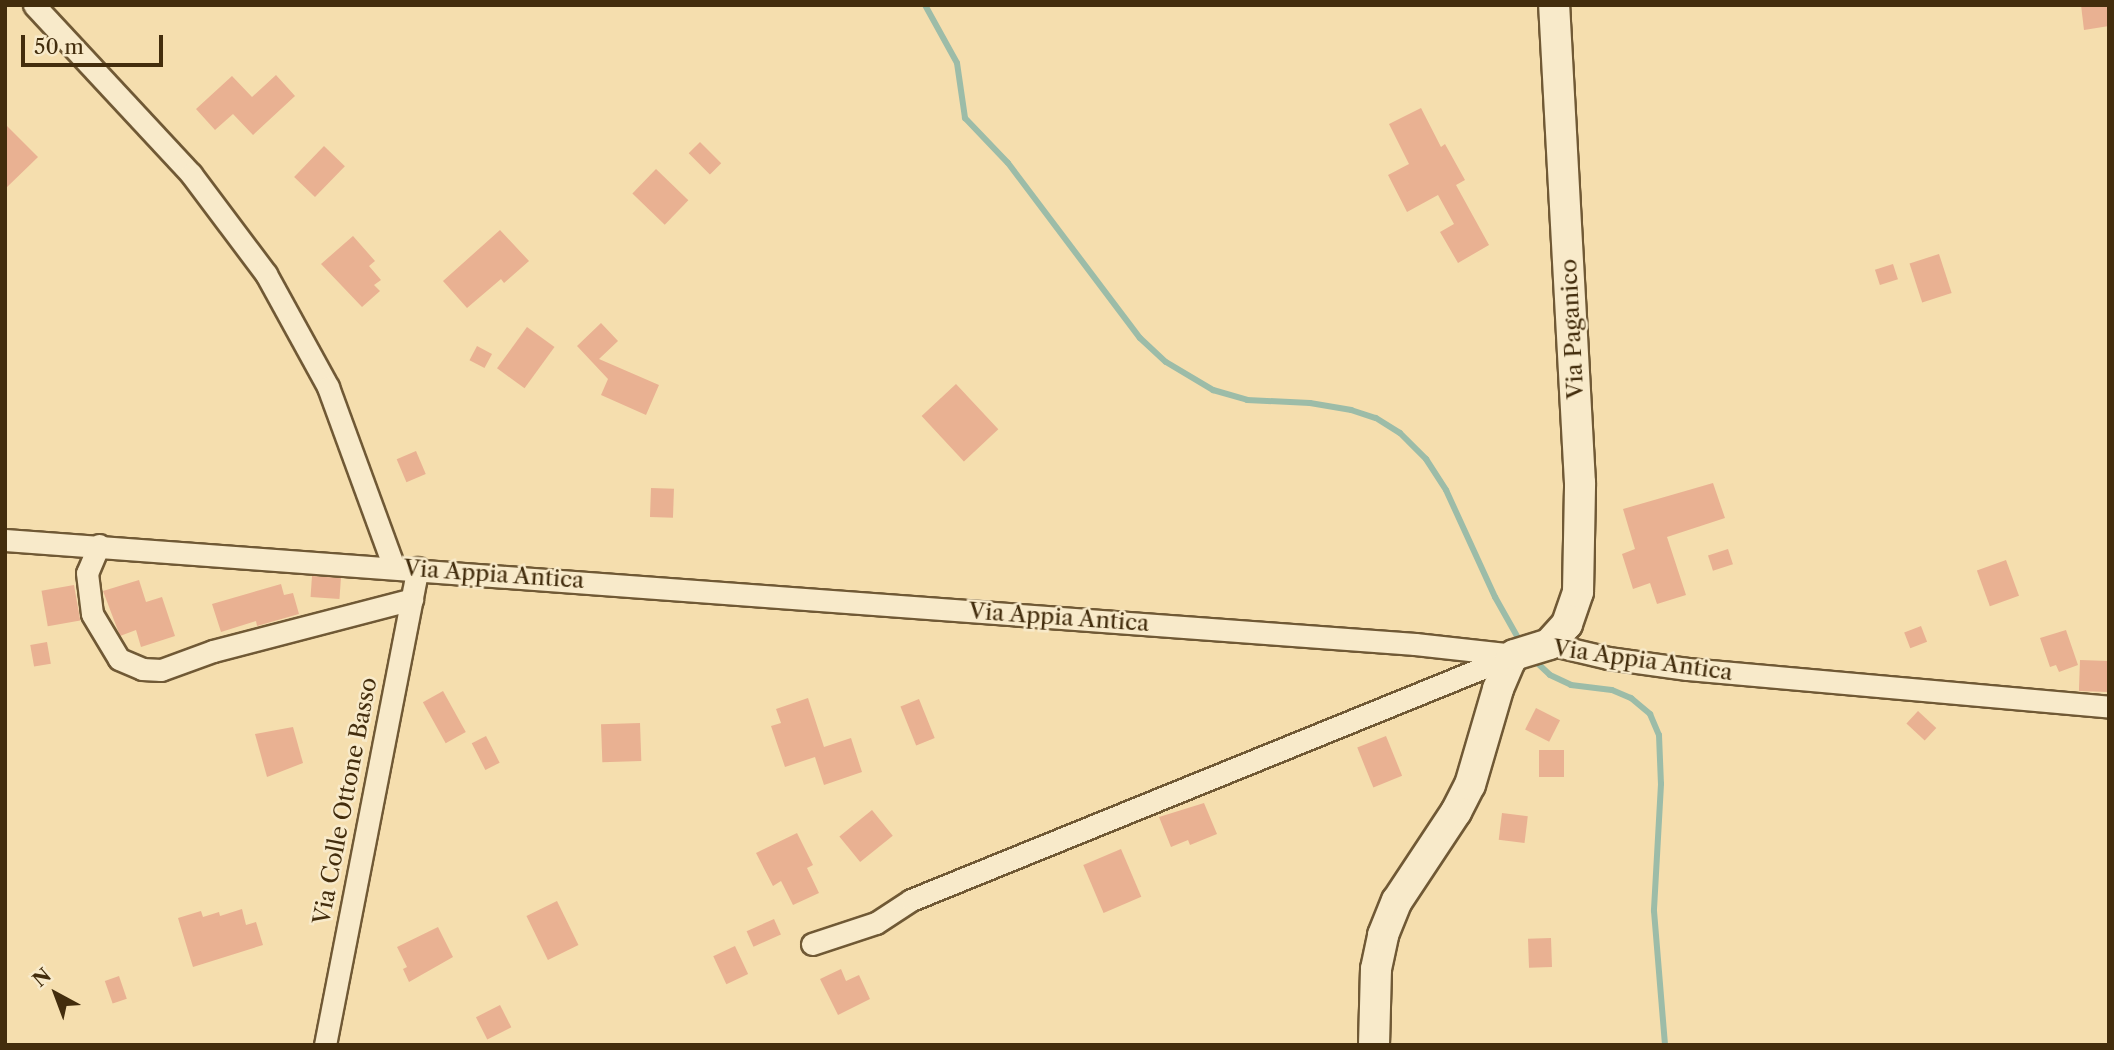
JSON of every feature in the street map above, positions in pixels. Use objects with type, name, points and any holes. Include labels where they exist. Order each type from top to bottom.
[{"type":"street","points":[[34,5],[191,174],[232,224],[266,274],[328,387],[394,567]]},
{"type":"street","name":"Via Paganico","points":[[1549,645],[1567,624],[1576,600],[1581,543],[1554,5]]},
{"type":"street","name":"Via Appia Antica","points":[[5,540],[99,545],[336,566],[418,568],[1445,647],[1514,655],[1549,645],[1608,658],[1687,668],[2109,707]]},
{"type":"street","points":[[99,545],[87,573],[92,614],[118,659],[142,669],[161,670],[213,650],[412,599]]},
{"type":"street","name":"Via Colle Ottone Basso","points":[[325,1045],[418,568]]},
{"type":"street","points":[[1445,647],[1450,681]]},
{"type":"street","points":[[812,944],[876,923],[911,900],[1514,655]]},
{"type":"street","points":[[1374,1045],[1374,983],[1389,918],[1410,876],[1466,794],[1476,769],[1501,681],[1514,655]]},
{"type":"building","points":[[2081,5],[2109,5],[2109,26],[2084,30]]},
{"type":"building","points":[[276,75],[295,96],[253,135],[233,114],[215,130],[196,109],[232,76],[252,97]]},
{"type":"building","points":[[1421,108],[1441,147],[1445,144],[1465,180],[1456,185],[1489,245],[1458,263],[1440,232],[1454,224],[1438,195],[1407,212],[1388,175],[1409,164],[1389,124]]},
{"type":"building","points":[[5,124],[38,157],[5,189]]},
{"type":"building","points":[[700,142],[721,163],[710,175],[689,153]]},
{"type":"building","points":[[324,146],[345,166],[315,197],[294,177]]},
{"type":"building","points":[[656,169],[688,200],[665,225],[632,193]]},
{"type":"building","points":[[500,230],[529,261],[504,283],[501,279],[467,308],[443,281]]},
{"type":"building","points":[[353,236],[375,261],[369,266],[381,280],[374,285],[380,291],[362,307],[321,264]]},
{"type":"building","points":[[1939,254],[1952,293],[1922,303],[1910,264]]},
{"type":"building","points":[[1893,264],[1898,279],[1880,285],[1875,270]]},
{"type":"building","points":[[601,323],[618,341],[599,359],[659,385],[646,415],[601,395],[608,379],[577,346]]},
{"type":"building","points":[[527,327],[555,347],[525,388],[497,368]]},
{"type":"building","points":[[477,346],[492,354],[484,368],[469,360]]},
{"type":"building","points":[[956,384],[998,429],[964,461],[922,416]]},
{"type":"building","points":[[416,451],[426,474],[406,482],[397,459]]},
{"type":"building","points":[[1713,483],[1725,518],[1667,537],[1686,595],[1657,604],[1650,583],[1633,589],[1622,554],[1635,549],[1623,509]]},
{"type":"building","points":[[651,488],[674,489],[673,518],[650,517]]},
{"type":"building","points":[[1728,549],[1733,564],[1713,571],[1708,555]]},
{"type":"building","points":[[2006,560],[2019,596],[1990,606],[1977,571]]},
{"type":"building","points":[[312,576],[341,578],[339,599],[311,597]]},
{"type":"building","points":[[139,580],[146,602],[162,597],[175,636],[141,647],[136,630],[120,636],[103,591]]},
{"type":"building","points":[[281,584],[284,595],[293,593],[299,614],[257,626],[256,621],[221,632],[212,604]]},
{"type":"building","points":[[74,585],[80,620],[48,626],[42,591]]},
{"type":"building","points":[[1921,626],[1927,642],[1910,648],[1904,632]]},
{"type":"building","points":[[2066,630],[2078,665],[2059,672],[2056,665],[2050,667],[2040,638]]},
{"type":"building","points":[[47,642],[51,664],[34,667],[30,645]]},
{"type":"building","points":[[2080,660],[2109,661],[2108,692],[2079,691]]},
{"type":"building","points":[[443,691],[466,732],[446,743],[423,702]]},
{"type":"building","points":[[808,698],[824,747],[851,738],[862,772],[824,785],[815,757],[785,767],[771,726],[781,723],[776,709]]},
{"type":"building","points":[[919,699],[935,738],[916,745],[900,706]]},
{"type":"building","points":[[1536,708],[1560,720],[1549,742],[1525,729]]},
{"type":"building","points":[[1918,711],[1936,728],[1925,740],[1906,723]]},
{"type":"building","points":[[640,723],[641,761],[602,762],[601,724]]},
{"type":"building","points":[[293,727],[303,763],[267,777],[255,734]]},
{"type":"building","points":[[486,736],[500,763],[485,770],[472,743]]},
{"type":"building","points":[[1386,736],[1402,776],[1373,787],[1357,748]]},
{"type":"building","points":[[1539,750],[1564,750],[1564,777],[1539,777]]},
{"type":"building","points":[[1204,803],[1217,834],[1190,845],[1188,840],[1171,847],[1159,817]]},
{"type":"building","points":[[872,810],[893,836],[860,862],[839,836]]},
{"type":"building","points":[[1502,813],[1528,816],[1525,843],[1499,840]]},
{"type":"building","points":[[797,833],[813,865],[807,868],[819,893],[793,905],[781,881],[773,886],[756,853]]},
{"type":"building","points":[[1121,849],[1141,897],[1104,913],[1083,865]]},
{"type":"building","points":[[557,901],[578,945],[548,960],[526,916]]},
{"type":"building","points":[[242,909],[246,925],[256,922],[263,945],[193,967],[178,918],[201,911],[203,917],[219,912],[220,916]]},
{"type":"building","points":[[774,919],[781,935],[754,947],[747,931]]},
{"type":"building","points":[[438,927],[453,957],[409,982],[403,969],[407,967],[397,947]]},
{"type":"building","points":[[1551,938],[1552,967],[1529,968],[1528,939]]},
{"type":"building","points":[[735,946],[748,974],[726,984],[713,956]]},
{"type":"building","points":[[841,969],[846,981],[859,975],[870,999],[838,1015],[820,979]]},
{"type":"building","points":[[119,976],[127,999],[113,1004],[105,981]]},
{"type":"building","points":[[500,1005],[511,1027],[487,1040],[476,1017]]},
{"type":"waterway","points":[[925,5],[957,63],[965,118],[1008,163],[1140,338],[1166,362],[1213,390],[1247,400],[1310,403],[1351,410],[1376,418],[1400,433],[1426,459],[1446,490],[1495,597],[1522,645]]},
{"type":"waterway","points":[[1533,659],[1550,675],[1571,685],[1612,690],[1631,698],[1650,714],[1659,735],[1661,784],[1654,911],[1665,1045]]}]
